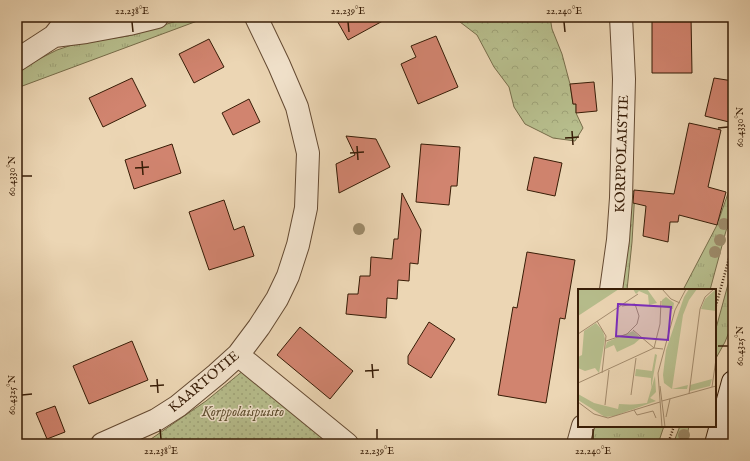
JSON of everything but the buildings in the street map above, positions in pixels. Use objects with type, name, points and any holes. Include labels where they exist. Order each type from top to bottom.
[{"type":"street","points":[[17,60],[54,36],[69,17]]},
{"type":"street","points":[[54,36],[130,24],[156,17]]},
{"type":"street","name":"KAARTOTIE","points":[[102,444],[156,420],[178,406],[217,374],[238,355],[259,327],[273,305],[288,276],[298,244],[306,208],[308,153],[297,107],[256,17]]},
{"type":"street","name":"KORPPOLAISTIE","points":[[611,289],[618,240],[621,198],[624,79],[621,17]]},
{"type":"street","points":[[238,355],[348,444]]},
{"type":"street","points":[[716,444],[733,382]]},
{"type":"street","points":[[578,444],[583,427]]},
{"type":"path","points":[[716,305],[733,244]]},
{"type":"path","points":[[668,444],[674,427]]},
{"type":"green space","points":[[190,17],[208,17],[17,88],[17,72],[57,50],[75,44],[128,36]]},
{"type":"green space","points":[[457,17],[550,17],[552,29],[562,54],[570,84],[573,104],[576,104],[576,113],[583,128],[575,141],[553,138],[525,124],[514,107],[509,87],[494,67],[477,35],[460,22]]},
{"type":"green space","points":[[733,179],[733,205],[710,289],[684,289],[717,225]]},
{"type":"green space","points":[[635,190],[627,289],[620,289],[631,194]]},
{"type":"green space","points":[[733,266],[733,322],[725,342],[716,358],[716,328]]},
{"type":"green space","name":"Korppolaispuisto","points":[[244,370],[333,444],[137,444],[151,439],[206,401]]},
{"type":"green space","points":[[594,427],[664,427],[658,444],[590,444]]},
{"type":"green space","points":[[680,427],[689,427],[687,444],[673,444]]}]
